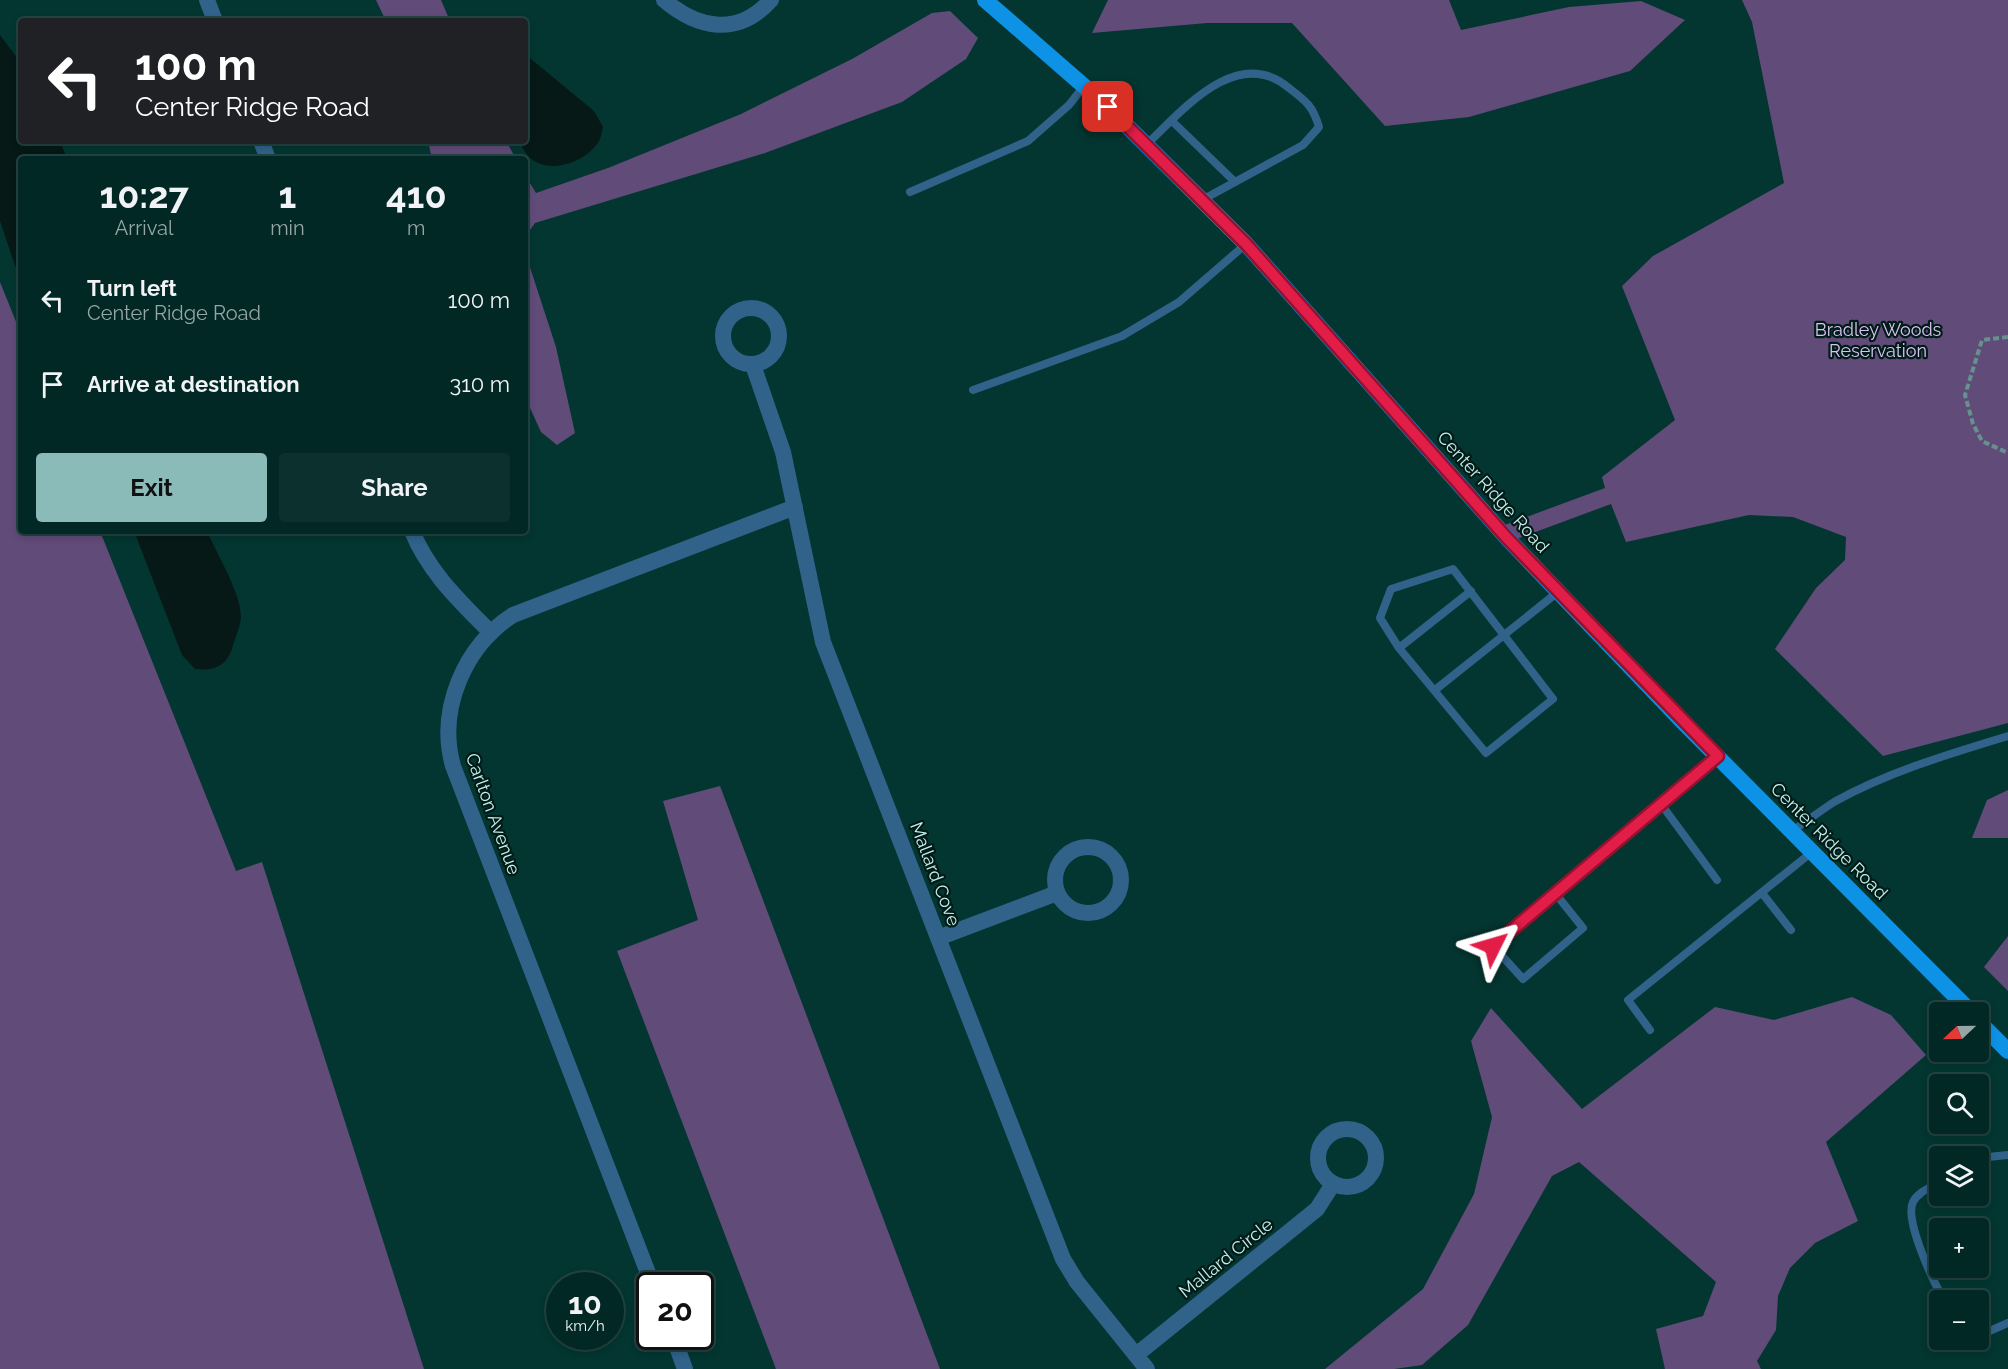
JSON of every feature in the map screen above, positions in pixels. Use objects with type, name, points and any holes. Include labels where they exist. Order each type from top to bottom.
[{"type":"main road","name":"Center Ridge Road","points":[[985,0],[1084,86],[1246,244],[1491,520],[1558,592],[1961,1002]]},
{"type":"main road","points":[[1989,1032],[2008,1051]]},
{"type":"street","points":[[207,0],[214,18]]},
{"type":"street","points":[[664,0],[687,18],[720,25],[754,16],[771,0]]},
{"type":"street","name":"Mallard Cove","points":[[753,364],[783,452],[823,642],[938,938],[1064,1259],[1077,1282],[1147,1369]]},
{"type":"street","name":"Carlton Avenue","points":[[648,1272],[450,754],[448,725],[457,683],[471,658],[491,633],[513,615],[795,507]]},
{"type":"street","points":[[414,534],[429,565],[442,583],[491,633]]},
{"type":"street","points":[[1089,846],[1100,848],[1117,863],[1121,884],[1112,904],[1103,910],[1081,913],[1071,909],[1057,893],[1055,871],[1068,853],[1089,846]]},
{"type":"street","points":[[938,938],[1057,893]]},
{"type":"street","name":"Mallard Circle","points":[[1136,1355],[1317,1209],[1333,1184]]},
{"type":"street","points":[[679,1350],[686,1369]]},
{"type":"lane","points":[[1146,146],[1209,88],[1233,76],[1255,72],[1271,76],[1304,99],[1314,110],[1319,127],[1303,145],[1202,200]]},
{"type":"lane","points":[[910,192],[1028,141],[1069,105],[1084,86]]},
{"type":"lane","points":[[1172,121],[1235,182]]},
{"type":"lane","points":[[973,390],[1122,336],[1179,302],[1246,244]]},
{"type":"lane","points":[[1453,569],[1504,634],[1553,699],[1486,753],[1399,648],[1380,618],[1391,589],[1453,569]]},
{"type":"lane","points":[[1399,648],[1470,591]]},
{"type":"lane","points":[[1435,690],[1558,592]]},
{"type":"lane","points":[[1792,831],[1833,803],[1880,780],[2008,736]]},
{"type":"lane","points":[[1555,893],[1583,928],[1522,979],[1493,946],[1555,893],[1718,756]]},
{"type":"lane","points":[[1661,804],[1717,880]]},
{"type":"lane","points":[[1650,1030],[1628,1000],[1812,852]]},
{"type":"lane","points":[[1762,893],[1791,930]]},
{"type":"lane","points":[[1989,1157],[2008,1155]]},
{"type":"lane","points":[[1929,1188],[1912,1203],[1910,1219],[1940,1290]]},
{"type":"lane","points":[[1989,1329],[2008,1323]]},
{"type":"path","points":[[2008,337],[1982,340],[1965,395],[1973,424],[1982,441],[2008,453]]},
{"type":"green space","points":[[376,0],[441,0],[449,18],[385,18]]},
{"type":"green space","points":[[1108,0],[1449,0],[1461,30],[1569,7],[1641,1],[1685,20],[1630,71],[1469,117],[1385,126],[1292,23],[1207,23],[1092,33]]},
{"type":"green space","name":"Bradley Woods Reservation","points":[[1742,0],[2008,0],[2008,723],[1883,756],[1775,649],[1816,588],[1845,560],[1846,537],[1793,517],[1749,515],[1626,542],[1611,504],[1514,540],[1502,526],[1605,488],[1602,477],[1675,420],[1622,286],[1653,256],[1784,183],[1752,22]]},
{"type":"green space","points":[[950,11],[978,38],[966,59],[902,102],[765,153],[535,223],[528,233],[528,180],[536,193],[608,168],[741,114],[852,59],[932,13]]},
{"type":"green space","points":[[429,144],[508,144],[514,156],[431,156]]},
{"type":"green space","points":[[528,261],[556,347],[575,433],[557,445],[541,432],[528,404]]},
{"type":"green space","points":[[0,282],[18,327],[18,534],[101,534],[236,871],[262,862],[424,1369],[0,1369]]},
{"type":"green space","points":[[720,786],[940,1369],[776,1369],[617,951],[698,920],[663,801]]},
{"type":"green space","points":[[2008,790],[2008,838],[1972,838],[1987,800]]},
{"type":"green space","points":[[2008,936],[2008,991],[1984,967]]},
{"type":"green space","points":[[1852,997],[1891,1015],[1926,1055],[1826,1142],[1858,1221],[1815,1243],[1790,1268],[1778,1296],[1776,1330],[1757,1361],[1761,1369],[1665,1369],[1656,1329],[1703,1316],[1716,1282],[1579,1162],[1552,1176],[1468,1325],[1422,1365],[1394,1369],[1325,1369],[1423,1289],[1474,1194],[1492,1117],[1471,1041],[1491,1008],[1582,1109],[1715,1007],[1774,1020]]},
{"type":"shaded area","points":[[0,35],[18,59],[18,144],[61,144],[66,156],[18,156],[18,274],[0,221]]},
{"type":"shaded area","points":[[528,56],[594,111],[603,127],[599,141],[593,148],[586,155],[567,164],[557,166],[537,163],[521,144],[528,144]]},
{"type":"shaded area","points":[[135,534],[208,534],[233,585],[241,618],[226,660],[213,668],[195,669],[182,655]]},
{"type":"route","points":[[1108,107],[1246,244],[1506,537],[1718,756],[1493,946]]}]
